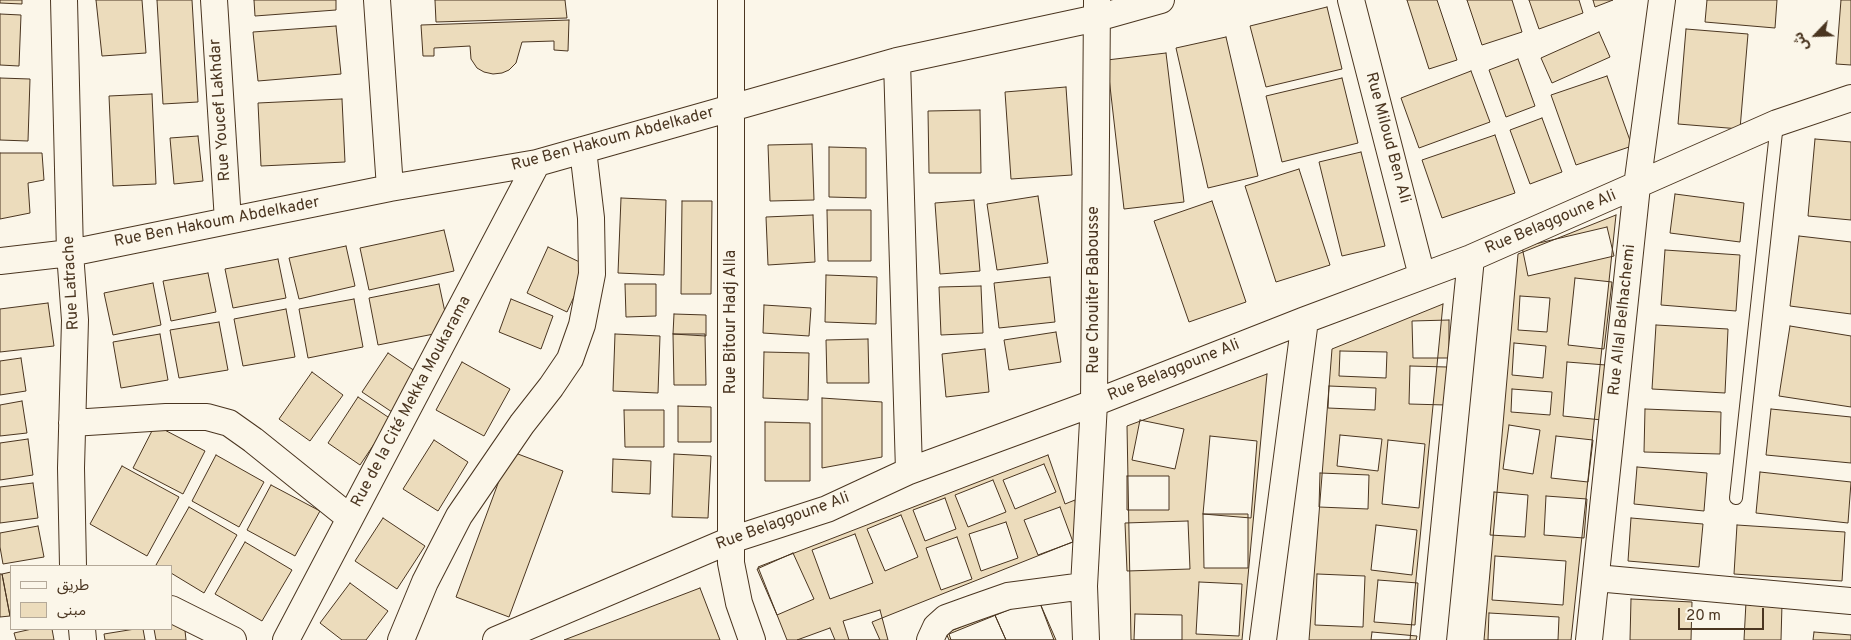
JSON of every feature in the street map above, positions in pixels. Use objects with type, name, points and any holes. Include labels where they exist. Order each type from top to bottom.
[{"type":"street","name":"Rue Latrache","points":[[64,0],[70,253],[75,320],[71,468],[77,564]]},
{"type":"street","name":"Rue Youcef Lakhdar","points":[[214,0],[228,221]]},
{"type":"street","points":[[377,0],[390,188]]},
{"type":"street","name":"Rue Bitour Hadj Alla","points":[[731,0],[731,563],[739,603],[752,640]]},
{"type":"street","name":"Rue Ben Hakoum Abdelkader","points":[[0,261],[70,253],[390,188],[537,163],[897,60],[1097,9],[1161,0]]},
{"type":"street","name":"Rue Miloud Ben Ali","points":[[1351,0],[1422,276]]},
{"type":"street","name":"Rue Allal Belhachemi","points":[[1589,640],[1637,186],[1662,0]]},
{"type":"street","name":"Rue Chouiter Babousse","points":[[1086,640],[1084,586],[1094,403],[1097,9]]},
{"type":"street","points":[[897,60],[909,471]]},
{"type":"street","name":"Rue Belaggoune Ali","points":[[496,640],[731,540],[827,509],[909,471],[1094,403],[1304,320],[1471,258],[1777,123],[1851,98]]},
{"type":"street","points":[[401,640],[425,582],[459,516],[522,424],[570,359],[582,325],[592,274],[591,218],[583,150]]},
{"type":"street","name":"Rue de la Cité Mekka Moukarama","points":[[286,640],[537,163]]},
{"type":"street","points":[[1433,640],[1471,258]]},
{"type":"street","points":[[1263,640],[1304,320]]},
{"type":"street","points":[[72,423],[166,417],[207,417],[229,423],[350,518]]},
{"type":"street","points":[[1596,578],[1851,601]]},
{"type":"street","points":[[930,640],[936,627],[946,618],[971,608],[1008,596],[1084,586]]},
{"type":"street","points":[[172,610],[233,640]]},
{"type":"lane","points":[[1736,498],[1777,123]]},
{"type":"building","points":[[0,0],[22,0],[22,4],[0,3]]},
{"type":"building","points":[[96,0],[142,0],[146,53],[102,56]]},
{"type":"building","points":[[157,0],[192,0],[198,102],[163,104]]},
{"type":"building","points":[[254,0],[336,0],[336,10],[255,16]]},
{"type":"building","points":[[435,0],[565,0],[567,18],[436,22]]},
{"type":"building","points":[[1407,0],[1437,0],[1457,60],[1429,69]]},
{"type":"building","points":[[1467,0],[1512,0],[1522,32],[1482,45]]},
{"type":"building","points":[[1529,0],[1579,0],[1583,13],[1539,29]]},
{"type":"building","points":[[1593,0],[1613,0],[1595,7]]},
{"type":"building","points":[[1707,0],[1777,0],[1775,28],[1705,22]]},
{"type":"building","points":[[1841,0],[1851,0],[1851,65],[1836,64]]},
{"type":"building","points":[[1327,7],[1342,69],[1266,87],[1250,26]]},
{"type":"building","points":[[0,14],[21,15],[19,66],[0,65]]},
{"type":"building","points":[[569,20],[568,51],[554,50],[554,41],[522,42],[516,63],[509,70],[502,73],[493,74],[477,68],[471,59],[470,46],[434,48],[434,56],[423,56],[421,25]]},
{"type":"building","points":[[336,26],[341,74],[258,81],[253,32]]},
{"type":"building","points":[[1686,29],[1748,34],[1740,129],[1678,124]]},
{"type":"building","points":[[1599,32],[1610,57],[1552,83],[1541,58]]},
{"type":"building","points":[[1226,37],[1258,176],[1208,188],[1176,48]]},
{"type":"building","points":[[1166,53],[1184,202],[1124,209],[1107,60]]},
{"type":"building","points":[[1518,59],[1535,106],[1506,117],[1489,70]]},
{"type":"building","points":[[1471,71],[1490,122],[1419,148],[1401,98]]},
{"type":"building","points":[[1607,76],[1632,146],[1576,165],[1551,95]]},
{"type":"building","points":[[0,78],[30,79],[28,141],[0,140]]},
{"type":"building","points":[[1342,78],[1358,143],[1282,162],[1266,96]]},
{"type":"building","points":[[1066,87],[1072,175],[1011,179],[1005,92]]},
{"type":"building","points":[[152,94],[156,184],[113,186],[109,96]]},
{"type":"building","points":[[342,99],[345,162],[261,166],[258,103]]},
{"type":"building","points":[[980,110],[981,173],[929,173],[928,111]]},
{"type":"building","points":[[1542,118],[1562,172],[1530,184],[1510,130]]},
{"type":"building","points":[[1495,135],[1515,193],[1442,218],[1422,160]]},
{"type":"building","points":[[198,136],[203,181],[174,184],[170,138]]},
{"type":"building","points":[[1815,139],[1851,142],[1851,220],[1808,216]]},
{"type":"building","points":[[812,144],[814,200],[770,201],[768,145]]},
{"type":"building","points":[[829,147],[866,148],[866,198],[829,197]]},
{"type":"building","points":[[1361,152],[1385,246],[1342,256],[1319,162]]},
{"type":"building","points":[[0,153],[42,153],[44,180],[28,183],[30,213],[0,219]]},
{"type":"building","points":[[1299,169],[1330,265],[1276,282],[1245,186]]},
{"type":"building","points":[[1675,194],[1744,203],[1740,242],[1670,233]]},
{"type":"building","points":[[1038,196],[1048,263],[997,270],[987,204]]},
{"type":"building","points":[[621,198],[666,200],[664,275],[618,273]]},
{"type":"building","points":[[974,200],[980,271],[940,274],[935,203]]},
{"type":"building","points":[[682,201],[712,201],[711,294],[681,294]]},
{"type":"building","points":[[1212,201],[1246,302],[1189,322],[1154,221]]},
{"type":"building","points":[[827,210],[871,210],[871,261],[828,261]]},
{"type":"building","points":[[813,215],[815,262],[768,265],[766,217]]},
{"type":"building","points":[[1616,215],[1571,640],[1484,640],[1518,254]]},
{"type":"building","points":[[1607,227],[1614,256],[1528,276],[1522,247]]},
{"type":"building","points":[[444,230],[454,271],[369,290],[360,248]]},
{"type":"building","points":[[1799,236],[1851,242],[1851,314],[1790,306]]},
{"type":"building","points":[[346,246],[355,286],[299,299],[289,258]]},
{"type":"building","points":[[548,247],[588,266],[567,312],[527,293]]},
{"type":"building","points":[[1665,250],[1740,255],[1736,311],[1661,305]]},
{"type":"building","points":[[278,259],[286,298],[233,308],[225,269]]},
{"type":"building","points":[[208,273],[216,312],[171,321],[163,281]]},
{"type":"building","points":[[826,275],[877,277],[876,324],[825,322]]},
{"type":"building","points":[[1050,277],[1055,322],[999,328],[994,283]]},
{"type":"building","points":[[1575,278],[1612,282],[1604,349],[1568,345]]},
{"type":"building","points":[[153,283],[161,325],[113,335],[104,293]]},
{"type":"building","points":[[439,284],[449,331],[378,345],[369,298]]},
{"type":"building","points":[[625,284],[656,284],[656,316],[626,317]]},
{"type":"building","points":[[981,286],[983,333],[941,335],[939,287]]},
{"type":"building","points":[[1520,296],[1550,298],[1547,332],[1518,330]]},
{"type":"building","points":[[354,299],[363,347],[308,358],[299,309]]},
{"type":"building","points":[[511,299],[553,316],[541,349],[499,332]]},
{"type":"building","points":[[48,303],[54,346],[0,352],[0,309]]},
{"type":"building","points":[[1443,304],[1410,640],[1309,640],[1332,349]]},
{"type":"building","points":[[764,305],[811,308],[809,336],[763,333]]},
{"type":"building","points":[[286,309],[295,357],[243,366],[234,319]]},
{"type":"building","points":[[674,314],[706,315],[706,336],[673,334]]},
{"type":"building","points":[[1449,320],[1449,358],[1413,358],[1412,321]]},
{"type":"building","points":[[219,322],[228,370],[179,378],[170,330]]},
{"type":"building","points":[[1656,325],[1728,329],[1725,393],[1652,389]]},
{"type":"building","points":[[1790,326],[1851,336],[1851,407],[1779,396]]},
{"type":"building","points":[[1056,332],[1061,362],[1009,370],[1004,340]]},
{"type":"building","points":[[160,334],[168,380],[121,388],[113,342]]},
{"type":"building","points":[[615,334],[660,336],[658,393],[613,391]]},
{"type":"building","points":[[673,334],[705,334],[706,385],[674,385]]},
{"type":"building","points":[[868,339],[869,383],[827,383],[826,340]]},
{"type":"building","points":[[1514,343],[1546,346],[1543,378],[1512,375]]},
{"type":"building","points":[[985,349],[989,392],[946,397],[942,354]]},
{"type":"building","points":[[1340,351],[1387,352],[1386,378],[1339,376]]},
{"type":"building","points":[[764,352],[809,353],[808,400],[763,398]]},
{"type":"building","points":[[388,353],[418,373],[392,412],[362,392]]},
{"type":"building","points":[[21,358],[26,391],[0,395],[0,361]]},
{"type":"building","points":[[462,362],[510,389],[484,436],[436,410]]},
{"type":"building","points":[[1567,362],[1606,365],[1602,420],[1563,416]]},
{"type":"building","points":[[1410,366],[1447,367],[1446,405],[1409,404]]},
{"type":"building","points":[[312,372],[343,395],[310,441],[279,419]]},
{"type":"building","points":[[1267,374],[1242,640],[1131,640],[1127,426]]},
{"type":"building","points":[[1329,386],[1376,388],[1375,410],[1328,408]]},
{"type":"building","points":[[1512,389],[1552,392],[1550,415],[1511,412]]},
{"type":"building","points":[[358,397],[391,419],[360,465],[328,443]]},
{"type":"building","points":[[822,398],[882,402],[882,457],[822,468]]},
{"type":"building","points":[[22,401],[27,433],[0,436],[0,405]]},
{"type":"building","points":[[678,406],[711,407],[711,442],[678,442]]},
{"type":"building","points":[[1645,409],[1721,412],[1720,454],[1644,452]]},
{"type":"building","points":[[1771,409],[1851,417],[1851,463],[1766,455]]},
{"type":"building","points":[[624,410],[664,410],[664,447],[625,447]]},
{"type":"building","points":[[1140,420],[1184,429],[1175,469],[1132,460]]},
{"type":"building","points":[[765,422],[810,423],[810,481],[765,481]]},
{"type":"building","points":[[155,425],[205,451],[183,494],[133,468]]},
{"type":"building","points":[[1509,425],[1540,430],[1533,474],[1503,469]]},
{"type":"building","points":[[1340,435],[1382,439],[1378,471],[1337,466]]},
{"type":"building","points":[[1210,436],[1257,441],[1251,518],[1203,514]]},
{"type":"building","points":[[1556,436],[1593,440],[1588,482],[1551,478]]},
{"type":"building","points":[[28,439],[33,475],[0,480],[0,443]]},
{"type":"building","points":[[434,440],[468,462],[438,511],[403,489]]},
{"type":"building","points":[[1388,440],[1425,444],[1419,508],[1382,504]]},
{"type":"building","points":[[510,451],[563,471],[509,617],[456,597]]},
{"type":"building","points":[[674,454],[711,456],[708,518],[672,517]]},
{"type":"building","points":[[216,455],[264,482],[239,527],[192,501]]},
{"type":"building","points":[[1048,455],[1065,504],[1075,500],[1080,539],[872,622],[880,640],[787,640],[758,567]]},
{"type":"building","points":[[613,459],[651,461],[650,494],[612,492]]},
{"type":"building","points":[[1044,464],[1056,492],[1015,509],[1003,480]]},
{"type":"building","points":[[122,466],[179,497],[147,556],[90,524]]},
{"type":"building","points":[[1637,467],[1707,473],[1704,511],[1634,504]]},
{"type":"building","points":[[1760,472],[1851,482],[1848,523],[1756,513]]},
{"type":"building","points":[[1320,473],[1369,475],[1368,509],[1319,507]]},
{"type":"building","points":[[1127,476],[1169,476],[1169,510],[1127,510]]},
{"type":"building","points":[[993,480],[1006,512],[968,527],[955,495]]},
{"type":"building","points":[[33,483],[38,518],[0,523],[0,487]]},
{"type":"building","points":[[271,485],[320,511],[295,556],[247,530]]},
{"type":"building","points":[[1494,492],[1528,495],[1525,537],[1490,535]]},
{"type":"building","points":[[1546,496],[1587,499],[1584,538],[1544,535]]},
{"type":"building","points":[[945,498],[956,529],[925,541],[913,510]]},
{"type":"building","points":[[189,507],[237,535],[204,593],[172,574],[172,565],[156,565]]},
{"type":"building","points":[[1060,507],[1073,542],[1038,555],[1024,520]]},
{"type":"building","points":[[1203,514],[1248,514],[1248,568],[1204,568]]},
{"type":"building","points":[[901,515],[918,557],[885,571],[867,529]]},
{"type":"building","points":[[383,518],[425,546],[397,589],[355,561]]},
{"type":"building","points":[[1631,518],[1703,524],[1699,567],[1628,561]]},
{"type":"building","points":[[1188,521],[1190,569],[1127,571],[1125,523]]},
{"type":"building","points":[[1006,522],[1018,558],[981,571],[969,534]]},
{"type":"building","points":[[1376,525],[1417,530],[1412,575],[1371,570]]},
{"type":"building","points":[[1737,525],[1845,532],[1842,581],[1734,574]]},
{"type":"building","points":[[38,526],[44,557],[3,564],[0,533]]},
{"type":"building","points":[[855,534],[873,583],[830,599],[812,550]]},
{"type":"building","points":[[957,537],[972,579],[941,590],[926,548]]},
{"type":"building","points":[[245,542],[292,570],[262,621],[215,594]]},
{"type":"building","points":[[793,553],[814,599],[777,615],[757,569]]},
{"type":"building","points":[[1495,556],[1566,561],[1563,605],[1492,600]]},
{"type":"building","points":[[10,572],[10,616],[2,574]]},
{"type":"building","points":[[0,574],[2,574],[10,616],[0,617]]},
{"type":"building","points":[[1317,574],[1365,576],[1363,627],[1315,625]]},
{"type":"building","points":[[1378,580],[1418,583],[1415,625],[1374,622]]},
{"type":"building","points":[[1199,582],[1242,584],[1239,636],[1196,634]]},
{"type":"building","points":[[350,583],[388,611],[366,640],[342,640],[320,623]]},
{"type":"building","points":[[700,588],[720,640],[564,640]]},
{"type":"building","points":[[1036,594],[1056,640],[1006,640],[994,613]]},
{"type":"building","points":[[1038,598],[1054,640],[951,640],[949,634]]},
{"type":"building","points":[[1631,599],[1692,602],[1691,640],[1630,640]]},
{"type":"building","points":[[1746,602],[1782,604],[1781,640],[1744,640]]},
{"type":"building","points":[[880,610],[888,640],[849,640],[843,621]]},
{"type":"building","points":[[994,613],[1006,640],[949,640],[946,633]]},
{"type":"building","points":[[1489,613],[1559,617],[1558,640],[1488,640]]},
{"type":"building","points":[[1135,614],[1182,615],[1182,640],[1134,640]]},
{"type":"building","points":[[184,621],[186,640],[156,640],[154,630],[172,630],[172,623]]},
{"type":"building","points":[[830,628],[835,640],[797,640]]},
{"type":"building","points":[[28,630],[52,630],[54,640],[16,640],[14,633]]},
{"type":"building","points":[[143,630],[145,640],[105,640],[104,634]]},
{"type":"building","points":[[1372,632],[1417,636],[1416,640],[1371,640]]},
{"type":"building","points":[[1814,632],[1851,635],[1851,640],[1813,640]]}]
